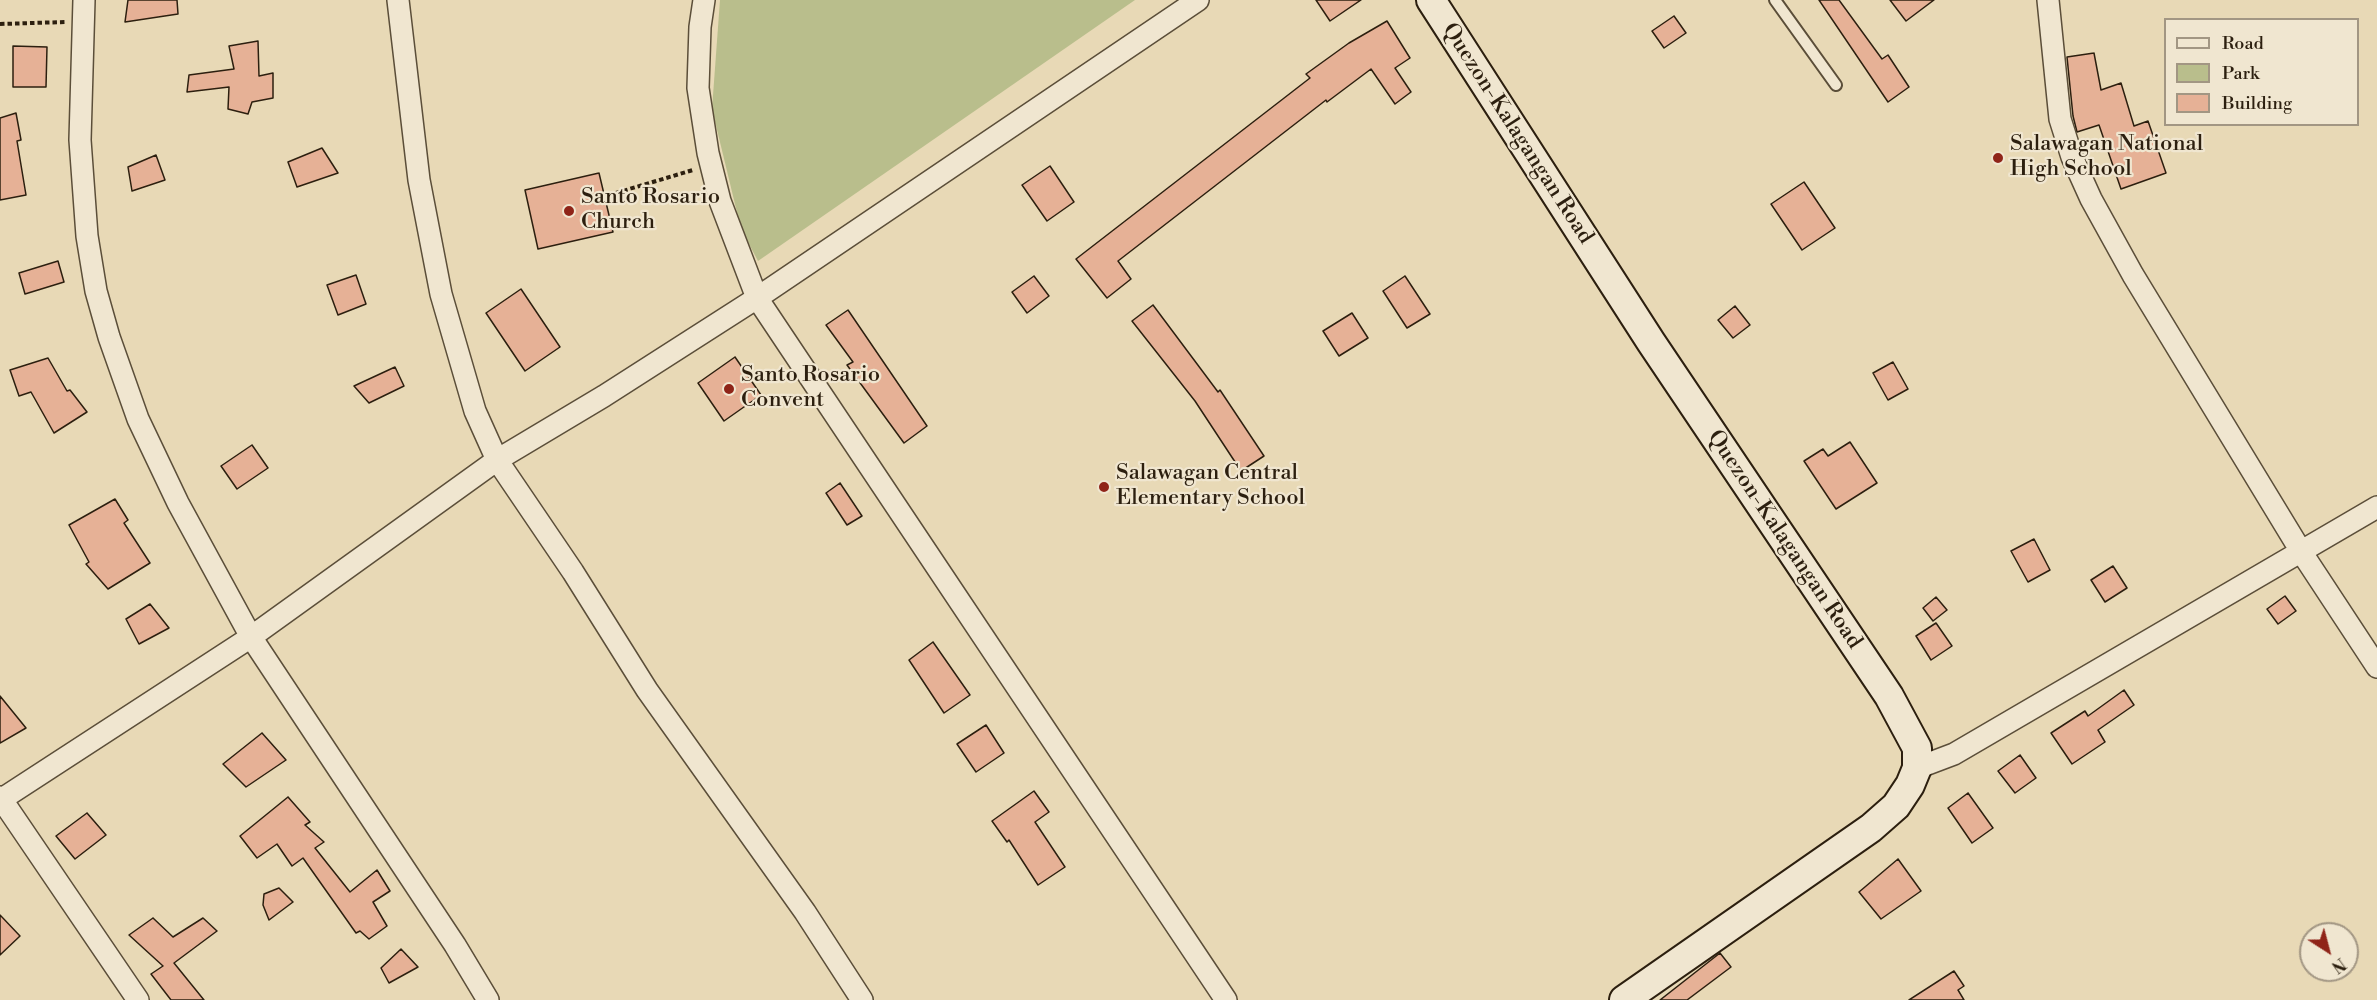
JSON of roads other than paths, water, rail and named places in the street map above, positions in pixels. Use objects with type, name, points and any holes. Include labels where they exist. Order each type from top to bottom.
[{"type":"main road","name":"Quezon-Kalagangan Road","points":[[1431,0],[1638,322],[1888,696],[1917,748],[1917,768]]},
{"type":"main road","points":[[1624,1000],[1871,828],[1896,806],[1917,768]]},
{"type":"street","points":[[84,0],[80,140],[87,236],[99,302],[138,419],[178,503],[251,637],[455,945],[488,1000]]},
{"type":"street","points":[[399,0],[418,180],[441,294],[475,411],[497,460],[573,572],[647,690],[805,912],[862,1000]]},
{"type":"street","points":[[704,0],[698,88],[711,165],[720,201],[757,298],[1226,1000]]},
{"type":"street","points":[[138,1000],[1,798],[251,637],[497,460],[604,396],[757,298],[1198,0]]},
{"type":"street","points":[[2048,0],[2060,119],[2072,157],[2091,199],[2133,275],[2302,553],[2377,667]]},
{"type":"street","points":[[1917,768],[1954,754],[2302,553],[2377,507]]},
{"type":"lane","points":[[1775,0],[1836,85]]},
{"type":"place","name":"Salawagan National High School","points":[[1998,158]]},
{"type":"place","name":"Santo Rosario Church","points":[[569,211]]},
{"type":"place","name":"Santo Rosario Convent","points":[[729,389]]},
{"type":"place","name":"Salawagan Central Elementary School","points":[[1104,487]]}]
